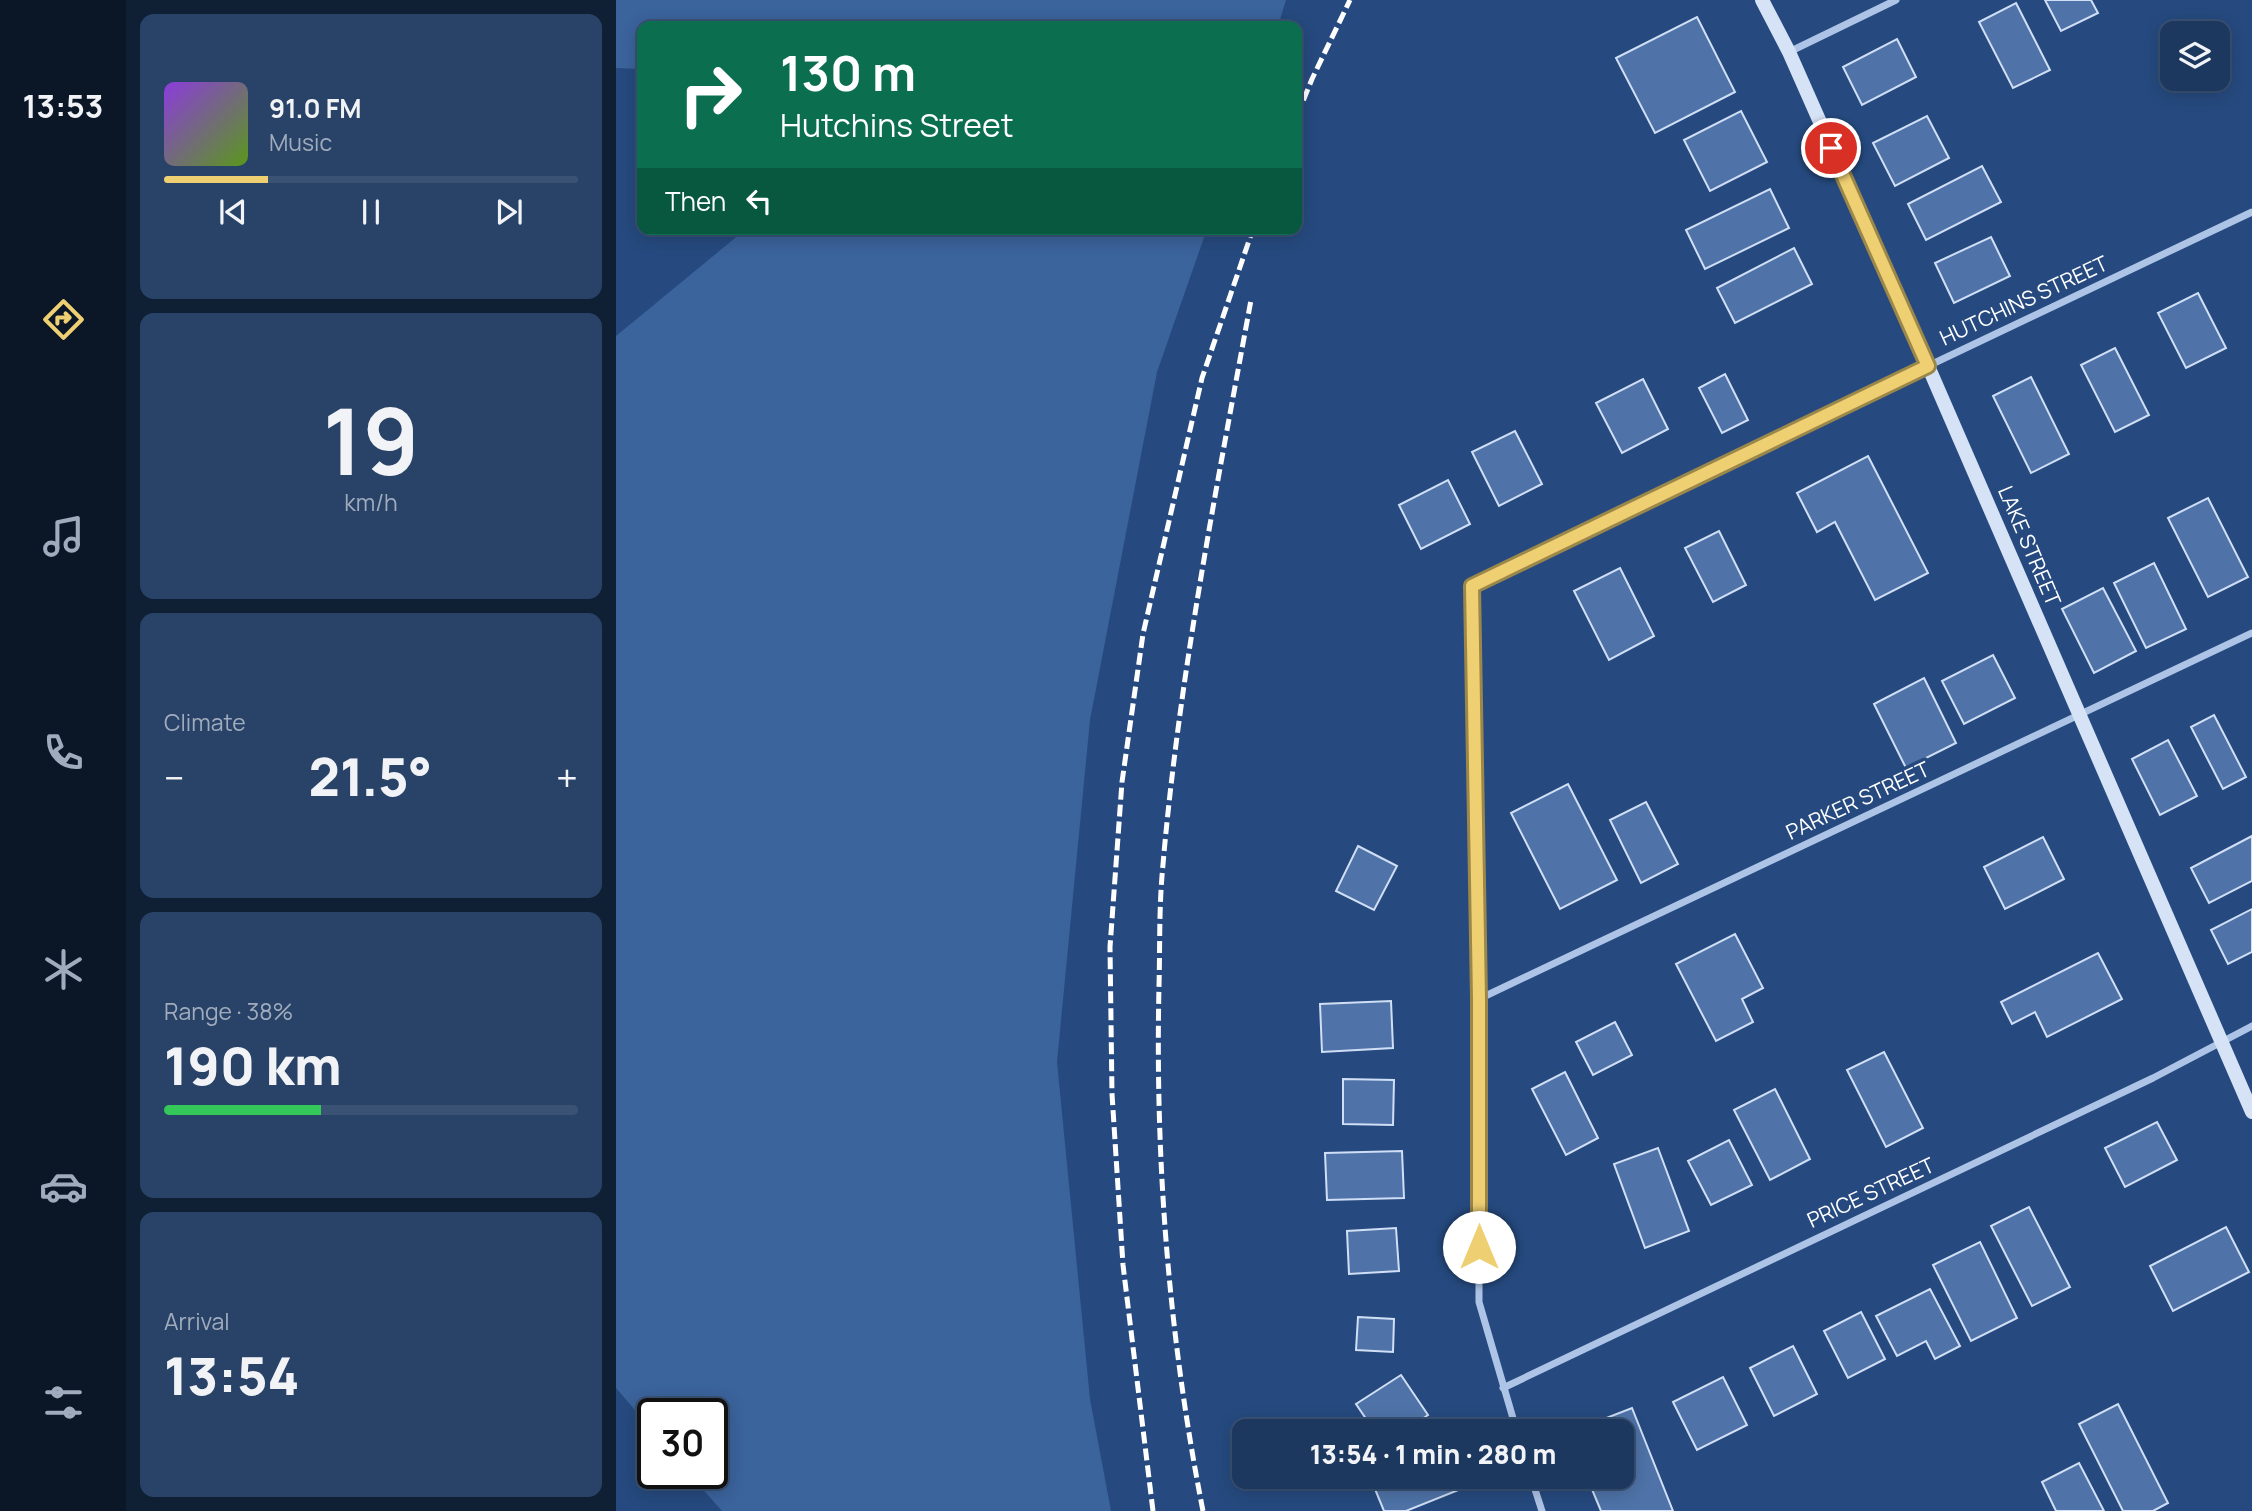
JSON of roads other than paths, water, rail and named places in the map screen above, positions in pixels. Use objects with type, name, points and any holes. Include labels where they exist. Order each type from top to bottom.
[{"type":"street","name":"LAKE STREET","points":[[1762,0],[1788,52],[1928,366],[2252,1112]]},
{"type":"street","points":[[1788,52],[1896,0]]},
{"type":"street","name":"HUTCHINS STREET","points":[[1479,999],[1472,586],[2252,212]]},
{"type":"street","name":"PARKER STREET","points":[[1479,999],[2252,633]]},
{"type":"street","points":[[1479,999],[1479,1303],[1513,1419]]},
{"type":"street","name":"PRICE STREET","points":[[1503,1388],[2152,1079],[2252,1026]]},
{"type":"street","points":[[1535,1489],[1542,1511]]},
{"type":"railway","points":[[1302,104],[1350,0]]},
{"type":"railway","points":[[1153,1511],[1123,1265],[1112,1094],[1110,947],[1122,782],[1143,634],[1202,378],[1251,235]]},
{"type":"railway","points":[[1203,1511],[1181,1381],[1162,1184],[1158,1052],[1160,903],[1169,803],[1188,659],[1251,300]]}]
